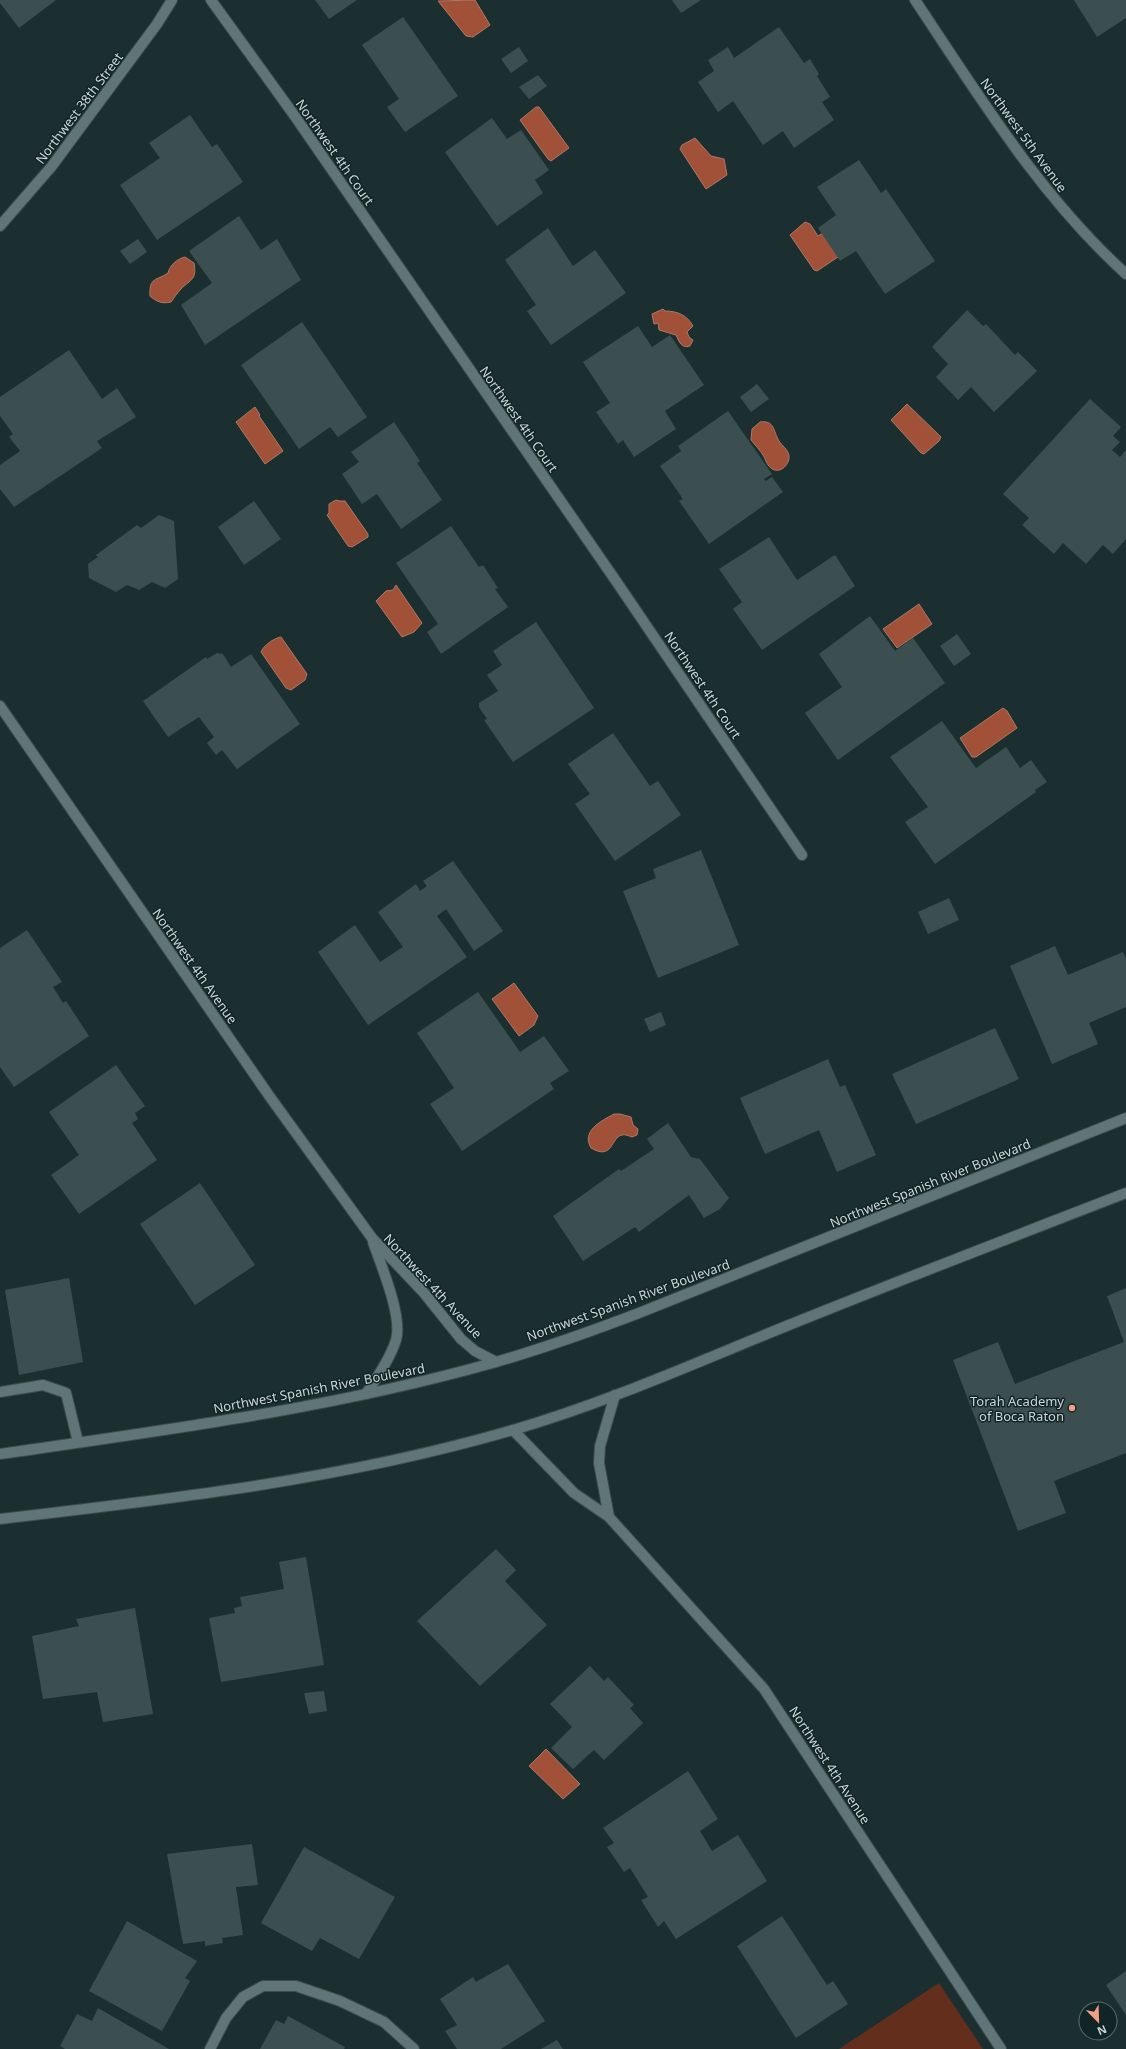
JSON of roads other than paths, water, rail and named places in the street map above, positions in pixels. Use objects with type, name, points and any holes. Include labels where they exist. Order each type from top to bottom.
[{"type":"street","name":"Northwest 38th Street","points":[[0,226],[52,166],[157,24],[172,0]]},
{"type":"street","name":"Northwest 4th Court","points":[[211,0],[312,142],[621,588],[802,855]]},
{"type":"street","name":"Northwest 5th Avenue","points":[[915,0],[999,126],[1052,196],[1126,274]]},
{"type":"street","name":"Northwest 4th Avenue","points":[[0,706],[265,1091],[372,1238],[424,1293],[461,1339],[475,1351],[496,1362]]},
{"type":"street","name":"Northwest Spanish River Boulevard","points":[[0,1454],[285,1410],[366,1394],[496,1362],[573,1338],[639,1313],[1126,1118]]},
{"type":"street","points":[[0,1519],[208,1494],[286,1482],[435,1451],[513,1430],[615,1395],[872,1291],[1126,1193]]},
{"type":"street","name":"Northwest 4th Avenue","points":[[366,1394],[386,1360],[396,1338],[397,1321],[390,1290],[372,1238]]},
{"type":"street","points":[[0,1392],[43,1385],[66,1393],[78,1442]]},
{"type":"street","points":[[609,1517],[599,1464],[600,1446],[615,1395]]},
{"type":"street","name":"Northwest 4th Avenue","points":[[513,1430],[574,1493],[609,1517],[764,1689],[1001,2049]]},
{"type":"street","points":[[210,2049],[226,2018],[243,1997],[263,1986],[296,1986],[340,2001],[384,2022],[414,2049]]},
{"type":"place","name":"Torah Academy of Boca Raton","points":[[1072,1408]]}]
